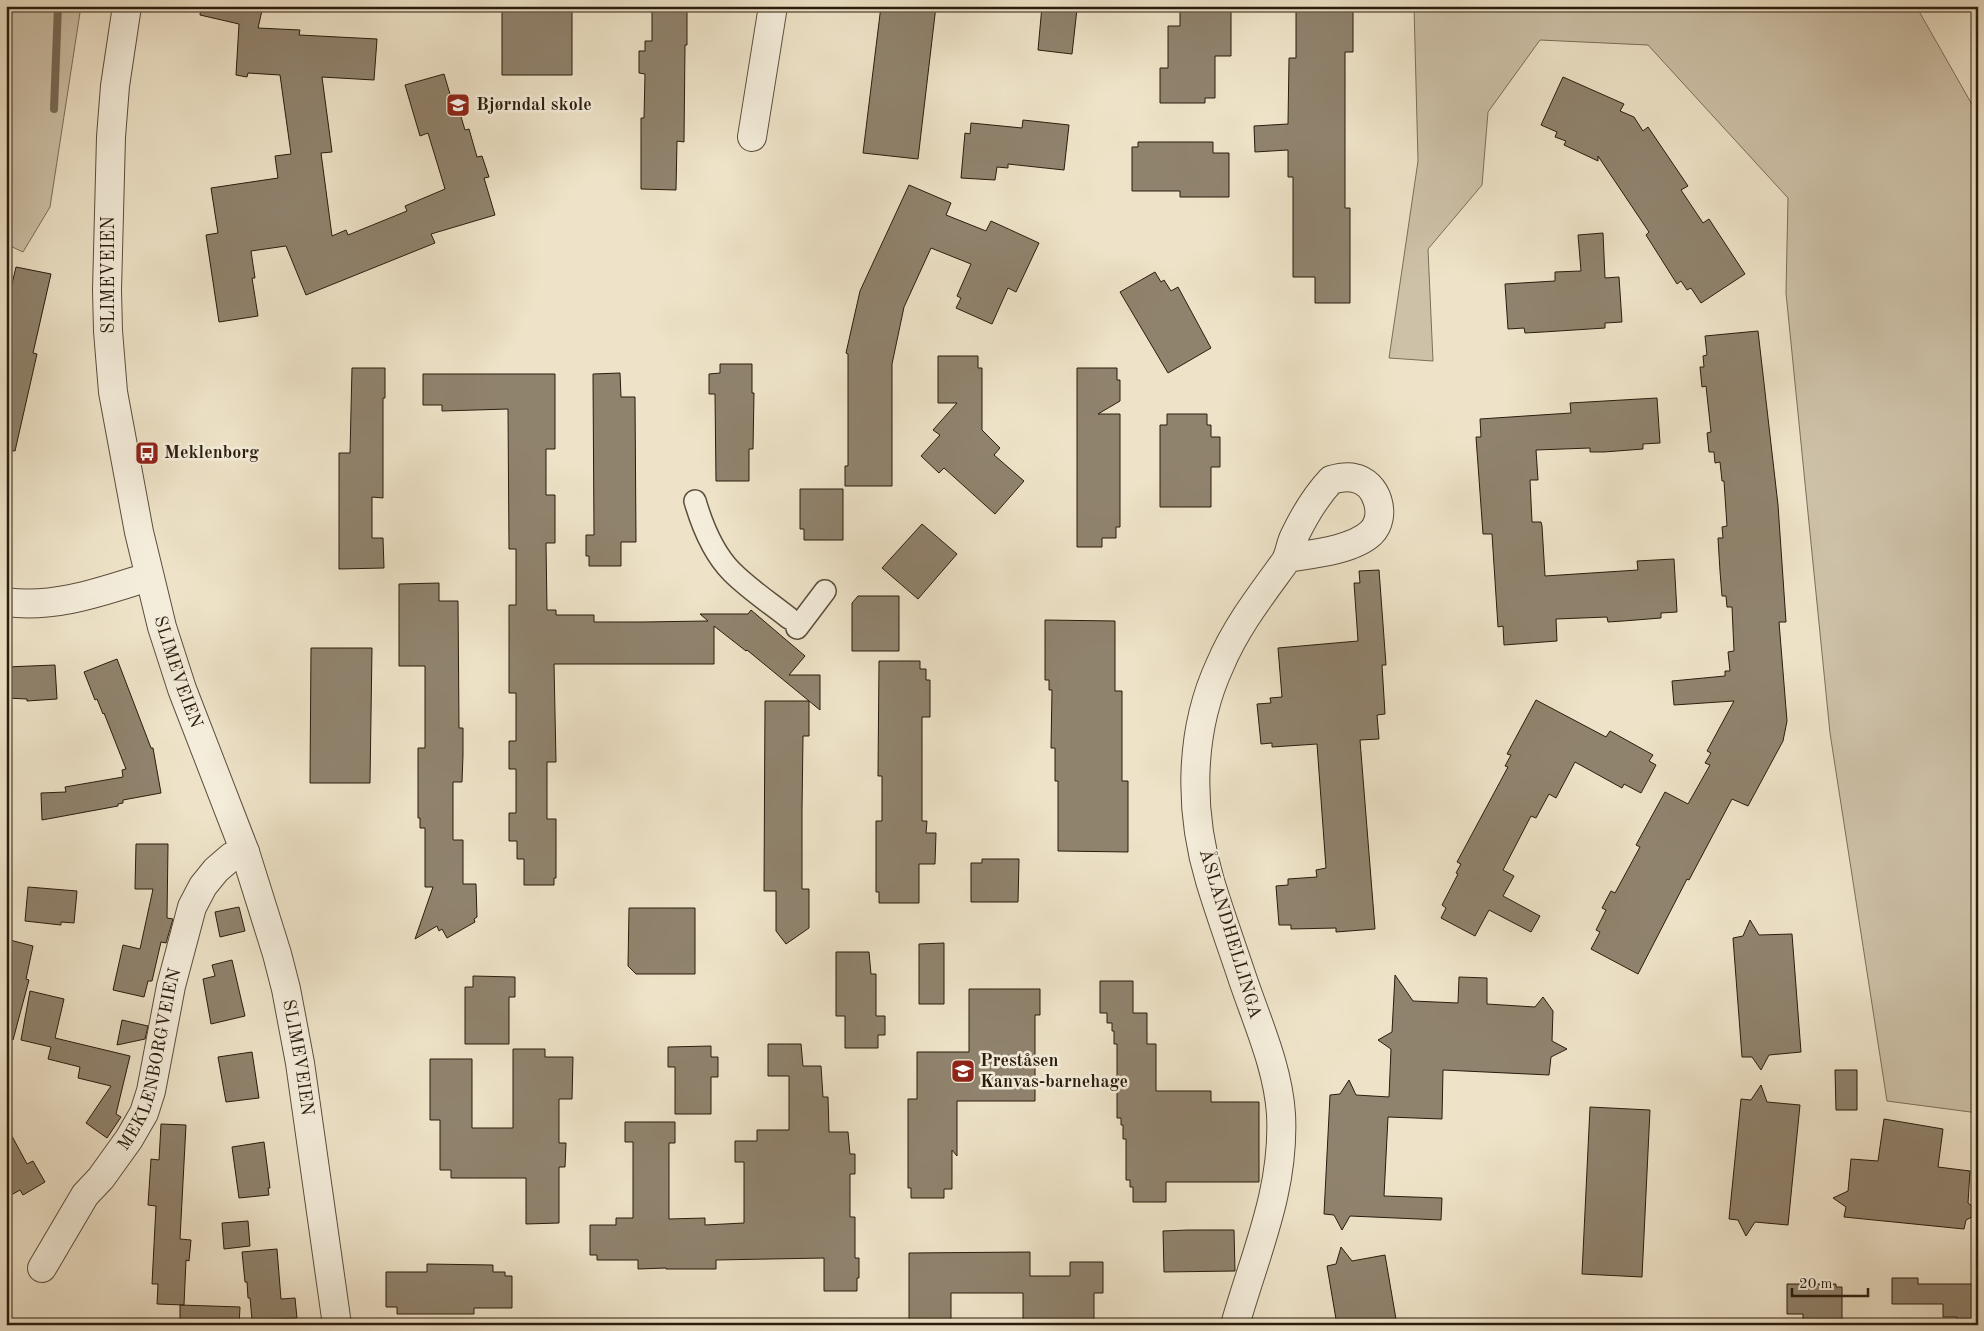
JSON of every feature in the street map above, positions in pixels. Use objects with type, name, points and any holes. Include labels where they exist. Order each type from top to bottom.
[{"type":"street","name":"SLIMEVEIEN","points":[[127,6],[114,86],[111,136],[108,331],[113,392],[148,577],[182,689],[245,852],[277,954],[292,1016],[337,1325]]},
{"type":"street","points":[[752,136],[773,6]]},
{"type":"street","points":[[695,500],[711,543],[731,571],[793,623],[825,591]]},
{"type":"street","name":"ÅSLANDHELLINGA","points":[[1234,1325],[1274,1202],[1281,1142],[1281,1113],[1276,1078],[1210,880],[1201,840],[1196,797],[1196,754],[1201,716],[1219,666],[1252,606],[1287,558]]},
{"type":"street","points":[[6,602],[37,603],[68,600],[148,577]]},
{"type":"street","name":"MEKLENBORGVEIEN","points":[[42,1268],[85,1195],[101,1178],[129,1139],[144,1113],[151,1091],[171,986],[192,907],[203,886],[216,870],[231,857],[245,852]]},
{"type":"shaded area","points":[[6,6],[81,6],[50,207],[23,252],[6,244]]},
{"type":"shaded area","points":[[1414,6],[1916,6],[1978,115],[1978,1113],[1887,1101],[1830,733],[1786,293],[1788,198],[1648,45],[1540,40],[1488,112],[1482,185],[1428,249],[1433,361],[1389,358],[1418,161]]},
{"type":"building","points":[[201,6],[263,6],[258,28],[300,30],[299,35],[377,39],[374,80],[322,77],[332,152],[321,153],[332,236],[346,230],[348,235],[407,211],[405,206],[445,189],[428,133],[420,136],[405,85],[444,74],[455,111],[459,110],[465,130],[469,129],[477,157],[482,156],[489,177],[484,178],[495,215],[431,234],[435,243],[306,295],[286,246],[251,251],[255,278],[252,278],[258,316],[219,322],[206,235],[218,233],[211,188],[278,178],[275,156],[291,154],[280,75],[248,73],[247,77],[236,75],[239,24],[200,15]]},
{"type":"building","points":[[502,6],[572,6],[572,75],[502,75]]},
{"type":"building","points":[[652,6],[687,6],[684,142],[677,141],[676,190],[641,189],[641,118],[644,118],[645,74],[639,73],[639,51],[645,51],[645,41],[652,41]]},
{"type":"building","points":[[881,6],[936,6],[918,159],[863,153]]},
{"type":"building","points":[[1042,6],[1077,9],[1072,54],[1038,50]]},
{"type":"building","points":[[1180,6],[1231,6],[1231,56],[1215,56],[1215,98],[1205,98],[1205,103],[1160,103],[1160,68],[1168,68],[1168,26],[1180,26]]},
{"type":"building","points":[[1296,8],[1353,8],[1353,52],[1345,52],[1345,208],[1350,208],[1350,303],[1315,303],[1315,277],[1293,277],[1293,177],[1288,177],[1288,150],[1255,152],[1254,126],[1288,124],[1289,58],[1296,58]]},
{"type":"building","points":[[1563,77],[1624,104],[1620,111],[1634,117],[1643,131],[1648,127],[1688,186],[1681,190],[1703,223],[1709,219],[1745,274],[1701,303],[1691,288],[1687,290],[1681,281],[1677,284],[1646,235],[1649,232],[1598,156],[1598,161],[1564,145],[1566,141],[1555,137],[1557,132],[1541,125]]},
{"type":"building","points":[[1023,120],[1069,125],[1064,170],[1008,164],[1008,168],[997,167],[995,180],[961,178],[965,133],[970,134],[971,123],[1022,128]]},
{"type":"building","points":[[1138,142],[1213,142],[1213,153],[1229,153],[1229,197],[1180,197],[1180,191],[1132,191],[1132,147],[1138,147]]},
{"type":"building","points":[[909,185],[951,203],[946,215],[986,231],[991,221],[1039,243],[1016,292],[1008,288],[992,324],[956,308],[961,298],[957,296],[971,264],[931,248],[904,307],[892,364],[892,486],[845,486],[845,466],[848,466],[848,354],[846,353],[860,291]]},
{"type":"building","points":[[1603,233],[1605,278],[1619,277],[1622,322],[1605,323],[1605,328],[1543,332],[1525,333],[1524,328],[1508,329],[1505,284],[1555,281],[1555,272],[1581,271],[1578,235]]},
{"type":"building","points":[[16,267],[51,274],[33,353],[37,354],[15,451],[6,450],[6,309]]},
{"type":"building","points":[[1155,272],[1161,282],[1164,280],[1171,291],[1178,287],[1211,348],[1168,373],[1120,292]]},
{"type":"building","points":[[1758,331],[1778,505],[1786,622],[1779,622],[1787,721],[1783,741],[1748,806],[1732,799],[1689,880],[1687,879],[1638,974],[1591,949],[1600,932],[1596,930],[1606,910],[1602,908],[1611,891],[1615,893],[1640,847],[1636,845],[1665,792],[1688,804],[1710,765],[1705,763],[1711,753],[1707,751],[1734,701],[1674,705],[1672,681],[1725,676],[1725,671],[1730,671],[1728,652],[1734,651],[1732,607],[1727,607],[1726,596],[1722,596],[1718,538],[1723,538],[1722,527],[1727,526],[1724,481],[1722,481],[1720,462],[1715,463],[1714,452],[1709,452],[1707,433],[1711,432],[1706,386],[1702,387],[1700,367],[1704,367],[1703,356],[1707,355],[1705,336]]},
{"type":"building","points":[[938,356],[978,356],[978,368],[982,368],[982,430],[1000,448],[994,455],[1024,481],[995,514],[944,468],[939,473],[921,456],[940,435],[933,430],[957,403],[938,403]]},
{"type":"building","points":[[720,364],[752,364],[752,393],[754,393],[753,449],[749,449],[749,481],[716,481],[715,394],[709,394],[709,374],[720,373]]},
{"type":"building","points":[[352,368],[385,368],[385,398],[383,398],[383,498],[372,497],[372,538],[383,538],[384,568],[339,569],[339,453],[350,453]]},
{"type":"building","points":[[1077,368],[1117,368],[1117,380],[1120,380],[1120,401],[1098,414],[1120,414],[1120,527],[1116,527],[1116,538],[1102,538],[1102,547],[1077,547]]},
{"type":"building","points":[[620,373],[621,397],[635,397],[636,542],[621,542],[621,566],[589,566],[589,556],[586,556],[586,535],[594,535],[593,374]]},
{"type":"building","points":[[423,374],[555,374],[555,449],[546,449],[546,495],[555,495],[555,543],[546,543],[547,610],[556,610],[556,615],[594,615],[594,622],[643,622],[708,621],[700,614],[748,614],[751,610],[805,656],[789,675],[820,675],[820,710],[747,650],[714,626],[714,664],[554,664],[556,762],[547,762],[547,819],[556,819],[556,878],[554,878],[554,885],[524,885],[524,859],[517,859],[517,841],[509,841],[509,813],[516,813],[516,769],[509,769],[509,741],[516,741],[516,693],[509,693],[509,605],[516,605],[516,549],[509,549],[508,409],[442,411],[442,405],[423,405]]},
{"type":"building","points":[[1657,398],[1660,443],[1643,444],[1643,449],[1604,452],[1590,452],[1590,448],[1536,450],[1538,480],[1530,480],[1532,522],[1541,522],[1542,526],[1545,576],[1638,570],[1637,561],[1674,559],[1677,612],[1661,613],[1661,618],[1608,622],[1607,617],[1556,619],[1557,641],[1504,645],[1503,626],[1498,627],[1492,534],[1483,534],[1476,437],[1481,437],[1480,419],[1571,413],[1570,403]]},
{"type":"building","points":[[1167,414],[1207,414],[1207,425],[1211,425],[1211,437],[1220,437],[1220,467],[1211,467],[1211,507],[1160,507],[1160,425],[1167,425]]},
{"type":"building","points":[[800,489],[843,489],[843,540],[804,540],[804,529],[800,529]]},
{"type":"building","points":[[922,524],[957,554],[918,599],[882,568]]},
{"type":"building","points":[[1379,570],[1386,665],[1382,665],[1385,714],[1377,715],[1379,739],[1360,740],[1375,929],[1336,932],[1336,928],[1291,929],[1291,925],[1279,925],[1276,886],[1288,885],[1288,879],[1317,877],[1316,870],[1326,868],[1317,744],[1272,747],[1272,743],[1261,744],[1257,704],[1271,703],[1270,698],[1282,697],[1278,648],[1358,641],[1354,583],[1360,583],[1359,571]]},
{"type":"building","points":[[439,583],[439,601],[458,601],[459,728],[463,728],[463,755],[462,782],[453,782],[453,840],[463,840],[463,884],[476,884],[477,917],[474,919],[475,922],[447,938],[442,929],[439,931],[437,926],[415,939],[433,887],[425,887],[425,828],[420,828],[420,818],[418,818],[418,748],[425,748],[425,666],[399,666],[399,584]]},
{"type":"building","points":[[858,596],[899,596],[899,651],[852,651],[852,603]]},
{"type":"building","points":[[1045,620],[1115,621],[1115,691],[1122,691],[1122,781],[1128,781],[1128,852],[1058,851],[1058,781],[1055,781],[1055,748],[1051,748],[1052,690],[1049,690],[1049,680],[1045,680]]},
{"type":"building","points":[[311,648],[372,648],[370,783],[310,783]]},
{"type":"building","points":[[117,659],[151,748],[153,748],[161,793],[123,800],[123,803],[118,804],[118,806],[42,820],[41,793],[66,792],[65,787],[123,777],[122,770],[126,769],[104,713],[97,699],[95,700],[84,672]]},
{"type":"building","points":[[879,661],[920,661],[920,669],[926,669],[926,680],[930,680],[930,717],[922,717],[922,821],[927,821],[926,833],[936,833],[935,864],[919,864],[919,903],[879,903],[879,892],[876,892],[876,821],[882,821],[882,776],[878,776]]},
{"type":"building","points":[[55,665],[57,699],[27,701],[27,699],[6,698],[6,667]]},
{"type":"building","points":[[1536,700],[1606,737],[1610,731],[1653,755],[1649,761],[1656,765],[1641,793],[1624,784],[1622,788],[1575,762],[1556,798],[1549,794],[1536,818],[1531,816],[1503,870],[1514,876],[1503,896],[1540,916],[1531,932],[1489,910],[1475,936],[1441,918],[1446,908],[1442,905],[1458,874],[1456,873],[1461,864],[1457,862],[1508,767],[1505,766],[1511,755],[1507,754]]},
{"type":"building","points":[[765,701],[809,701],[809,736],[803,736],[802,889],[809,889],[809,928],[786,944],[776,931],[776,891],[764,891]]},
{"type":"building","points":[[136,844],[168,844],[167,918],[173,919],[166,943],[161,942],[152,981],[148,981],[144,997],[113,990],[123,945],[140,949],[153,889],[135,889]]},
{"type":"building","points":[[982,859],[1019,859],[1018,902],[971,902],[971,863],[982,863]]},
{"type":"building","points":[[28,887],[77,891],[74,923],[61,922],[61,925],[25,921]]},
{"type":"building","points":[[239,907],[245,931],[220,937],[215,912]]},
{"type":"building","points":[[629,908],[695,908],[695,974],[636,974],[628,966]]},
{"type":"building","points":[[1750,920],[1759,935],[1792,934],[1801,1052],[1769,1055],[1761,1070],[1752,1057],[1742,1057],[1733,938],[1743,936]]},
{"type":"building","points":[[6,939],[33,946],[26,979],[29,980],[13,1040],[6,1039]]},
{"type":"building","points":[[944,943],[944,1004],[919,1004],[919,944]]},
{"type":"building","points":[[836,952],[869,952],[871,974],[876,974],[876,1016],[885,1016],[885,1035],[878,1035],[878,1048],[845,1048],[845,1016],[836,1016]]},
{"type":"building","points":[[232,960],[245,1016],[211,1024],[203,979],[215,976],[212,965]]},
{"type":"building","points":[[1395,975],[1413,1001],[1458,1003],[1459,977],[1487,978],[1487,1004],[1535,1007],[1543,997],[1553,1011],[1552,1041],[1567,1049],[1551,1057],[1549,1075],[1443,1070],[1442,1119],[1388,1117],[1384,1196],[1442,1198],[1441,1220],[1350,1216],[1342,1230],[1334,1215],[1324,1214],[1330,1095],[1340,1094],[1349,1080],[1356,1095],[1389,1097],[1391,1049],[1378,1040],[1392,1032]]},
{"type":"building","points":[[473,976],[515,977],[515,997],[509,997],[509,1044],[465,1044],[465,987],[473,987]]},
{"type":"building","points":[[1100,981],[1133,981],[1133,1013],[1147,1013],[1147,1044],[1156,1044],[1156,1091],[1211,1091],[1211,1102],[1259,1102],[1259,1182],[1166,1182],[1166,1202],[1133,1202],[1133,1187],[1130,1187],[1130,1180],[1126,1180],[1126,1139],[1123,1139],[1121,1118],[1117,1118],[1117,1044],[1114,1044],[1112,1023],[1107,1023],[1107,1013],[1100,1013]]},
{"type":"building","points":[[969,989],[1040,989],[1040,1015],[1035,1015],[1035,1101],[957,1101],[957,1156],[952,1150],[952,1189],[944,1189],[944,1198],[911,1198],[911,1188],[908,1188],[908,1099],[917,1099],[917,1052],[969,1052]]},
{"type":"building","points":[[30,991],[64,999],[55,1038],[130,1056],[116,1114],[121,1117],[107,1138],[86,1123],[111,1086],[78,1078],[80,1067],[48,1059],[51,1047],[21,1040]]},
{"type":"building","points":[[122,1020],[148,1026],[145,1039],[117,1045]]},
{"type":"building","points":[[768,1044],[801,1044],[803,1066],[821,1066],[823,1097],[828,1097],[829,1132],[848,1132],[850,1154],[855,1154],[855,1174],[850,1174],[850,1217],[855,1217],[855,1258],[859,1258],[857,1291],[824,1291],[824,1258],[716,1260],[716,1269],[638,1269],[638,1260],[597,1260],[597,1255],[590,1255],[590,1225],[616,1225],[616,1218],[633,1218],[633,1142],[625,1142],[625,1122],[675,1122],[675,1143],[669,1143],[669,1219],[705,1218],[705,1225],[744,1223],[744,1162],[735,1162],[735,1141],[757,1141],[757,1130],[789,1130],[789,1076],[768,1076]]},
{"type":"building","points":[[711,1046],[711,1057],[718,1057],[718,1077],[711,1077],[711,1114],[675,1114],[675,1067],[668,1067],[668,1047]]},
{"type":"building","points":[[513,1049],[545,1049],[545,1057],[573,1057],[572,1099],[559,1099],[559,1143],[566,1143],[565,1167],[559,1167],[559,1223],[526,1224],[526,1178],[451,1178],[451,1170],[440,1170],[440,1120],[430,1120],[430,1059],[472,1059],[472,1128],[513,1128]]},
{"type":"building","points":[[252,1052],[259,1098],[226,1102],[218,1057]]},
{"type":"building","points":[[1835,1070],[1857,1070],[1857,1110],[1836,1110]]},
{"type":"building","points":[[1761,1085],[1767,1102],[1800,1105],[1788,1225],[1755,1222],[1746,1236],[1738,1220],[1729,1219],[1741,1099],[1751,1100]]},
{"type":"building","points":[[1590,1107],[1650,1110],[1642,1277],[1582,1274]]},
{"type":"building","points":[[1884,1119],[1943,1129],[1938,1167],[1970,1171],[1968,1203],[1978,1211],[1978,1214],[1966,1220],[1964,1229],[1844,1217],[1846,1207],[1833,1198],[1848,1191],[1851,1159],[1878,1161]]},
{"type":"building","points":[[161,1124],[186,1125],[180,1239],[191,1240],[189,1261],[186,1260],[184,1305],[157,1304],[158,1284],[152,1284],[156,1206],[148,1205],[151,1159],[159,1160]]},
{"type":"building","points":[[6,1125],[27,1164],[33,1161],[45,1182],[23,1195],[20,1190],[6,1198]]},
{"type":"building","points":[[264,1142],[270,1188],[268,1188],[269,1195],[239,1198],[232,1147]]},
{"type":"building","points":[[248,1221],[250,1246],[224,1249],[222,1223]]},
{"type":"building","points":[[1234,1230],[1235,1271],[1164,1272],[1163,1231]]},
{"type":"building","points":[[1341,1247],[1352,1261],[1385,1255],[1397,1325],[1337,1325],[1327,1266],[1336,1264]]},
{"type":"building","points":[[277,1249],[281,1299],[295,1298],[297,1318],[252,1320],[242,1252]]},
{"type":"building","points":[[1030,1252],[1030,1276],[1070,1276],[1070,1262],[1103,1262],[1103,1293],[1094,1293],[1094,1325],[1054,1325],[1054,1322],[1023,1322],[1023,1293],[951,1293],[951,1325],[909,1325],[909,1253]]},
{"type":"building","points":[[427,1264],[493,1265],[493,1272],[505,1272],[505,1276],[512,1276],[512,1308],[474,1308],[474,1314],[397,1314],[397,1307],[386,1307],[386,1272],[427,1272]]},
{"type":"building","points":[[1892,1278],[1918,1278],[1918,1284],[1978,1284],[1978,1325],[1957,1325],[1957,1317],[1943,1317],[1943,1304],[1892,1304]]},
{"type":"building","points":[[1787,1284],[1836,1284],[1836,1287],[1842,1287],[1842,1325],[1803,1325],[1803,1314],[1787,1314]]},
{"type":"building","points":[[180,1305],[240,1307],[239,1325],[180,1325]]},
{"type":"waterway","points":[[54,109],[58,6]]},
{"type":"place","name":"Bjørndal skole","points":[[458,105]]},
{"type":"place","name":"Meklenborg","points":[[147,453]]},
{"type":"place","name":"Preståsen Kanvas-barnehage","points":[[963,1071]]}]
